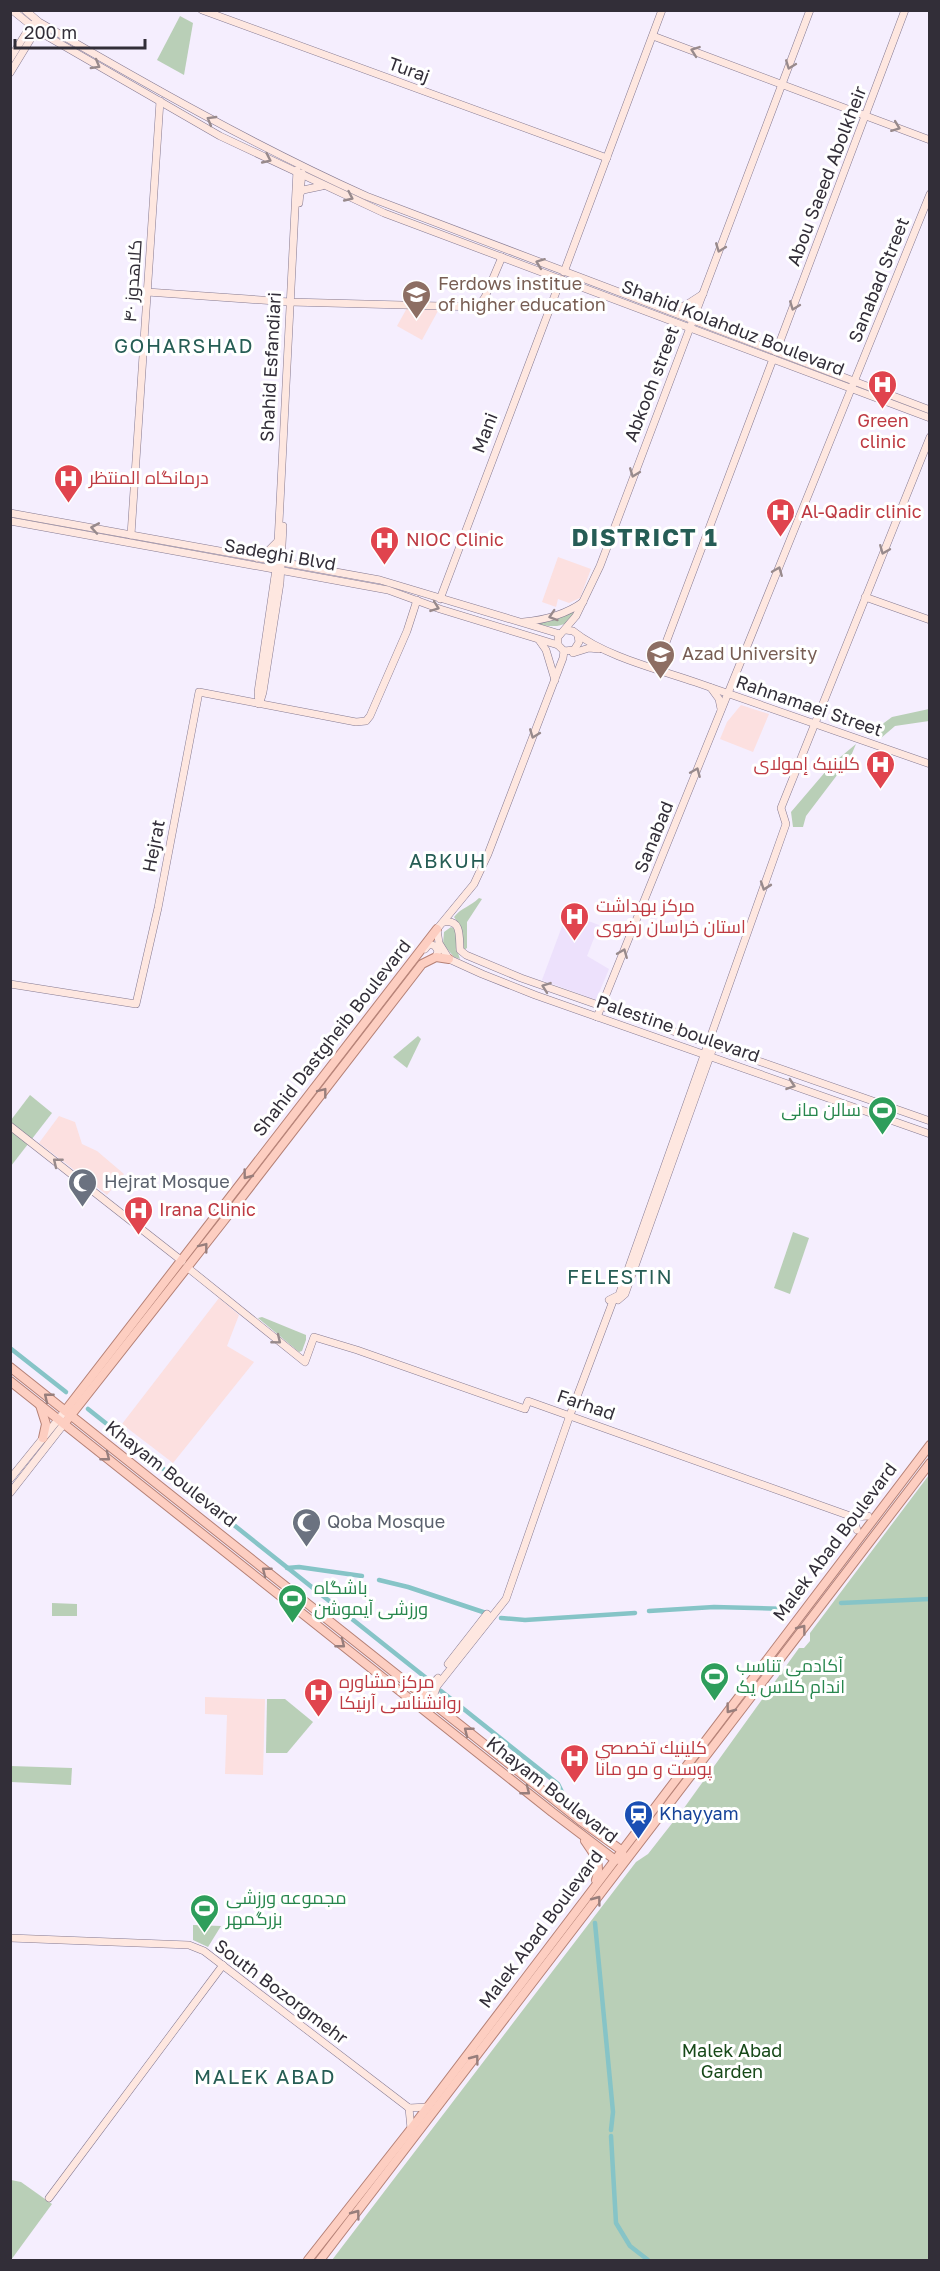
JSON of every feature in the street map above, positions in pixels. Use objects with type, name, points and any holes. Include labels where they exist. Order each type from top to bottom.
[{"type":"main road","name":"Shahid Dastgheib Boulevard","points":[[185,1264],[441,926]]},
{"type":"main road","name":"Shahid Dastgheib Boulevard","points":[[61,1422],[422,964],[436,957],[449,959]]},
{"type":"main road","name":"Khayam Boulevard","points":[[10,1367],[621,1850],[626,1861]]},
{"type":"main road","name":"Khayam Boulevard","points":[[10,1382],[578,1832],[614,1859],[626,1861]]},
{"type":"main road","points":[[40,1405],[46,1424],[43,1438]]},
{"type":"main road","name":"Malek Abad Boulevard","points":[[308,2260],[411,2129],[930,1444]]},
{"type":"main road","name":"Malek Abad Boulevard","points":[[320,2260],[930,1463]]},
{"type":"main road","points":[[182,1518],[182,1511],[189,1509]]},
{"type":"main road","points":[[492,1764],[499,1762],[499,1755]]},
{"type":"main road","points":[[578,1832],[596,1856],[599,1866],[596,1883]]},
{"type":"street","name":"Shahid Kolahduz Boulevard","points":[[12,10],[38,31],[220,136],[387,205],[502,257],[667,310],[930,418]]},
{"type":"street","name":"Shahid Kolahduz Boulevard","points":[[25,10],[39,22],[325,186],[384,213],[445,231],[563,276],[690,329],[775,355]]},
{"type":"street","name":"Turaj","points":[[202,10],[606,158]]},
{"type":"street","name":"Mani","points":[[440,599],[662,10]]},
{"type":"street","name":"Abkooh street","points":[[563,632],[585,600],[600,566],[810,10]]},
{"type":"street","name":"Abou Saeed Abolkheir","points":[[656,669],[905,10]]},
{"type":"street","points":[[10,59],[31,25],[39,22],[38,31],[10,73]]},
{"type":"street","points":[[653,36],[930,140]]},
{"type":"street","name":"کلاهدوز ۴۰","points":[[131,535],[160,101]]},
{"type":"street","name":"Shahid Esfandiari","points":[[292,302],[300,170]]},
{"type":"street","name":"Shahid Esfandiari","points":[[259,704],[258,692],[279,566],[300,170]]},
{"type":"street","points":[[300,194],[311,188],[325,186]]},
{"type":"street","name":"Sanabad Street","points":[[722,712],[930,194]]},
{"type":"street","points":[[147,292],[292,302],[478,307],[485,297],[502,257]]},
{"type":"street","points":[[667,310],[686,306],[703,294]]},
{"type":"street","points":[[677,324],[683,345]]},
{"type":"street","name":"Shahid Kolahduz Boulevard","points":[[852,386],[930,411]]},
{"type":"street","points":[[431,1702],[439,1683],[506,1599],[568,1415],[611,1301],[619,1295],[708,1056],[786,824],[781,808],[930,437]]},
{"type":"street","name":"Sadeghi Blvd","points":[[10,513],[257,558],[279,566],[292,565],[380,580],[517,622],[563,632]]},
{"type":"street","name":"Sadeghi Blvd","points":[[10,521],[279,566],[388,590],[539,640],[562,651]]},
{"type":"street","points":[[257,558],[280,541],[292,565]]},
{"type":"street","points":[[865,597],[930,620]]},
{"type":"street","points":[[259,704],[357,722],[366,721],[407,631],[417,600]]},
{"type":"street","points":[[517,622],[539,621],[555,616],[572,610],[585,600]]},
{"type":"street","name":"Rahnamaei Street","points":[[563,632],[573,631],[578,636],[605,649],[656,669],[930,764]]},
{"type":"street","points":[[562,651],[563,632]]},
{"type":"street","points":[[562,651],[576,648],[579,642],[578,636]]},
{"type":"street","points":[[539,640],[546,650],[555,680]]},
{"type":"street","points":[[562,651],[605,649]]},
{"type":"street","name":"Shahid Dastgheib Boulevard","points":[[441,926],[474,884],[488,854],[555,680],[562,651]]},
{"type":"street","points":[[711,688],[719,699],[722,712]]},
{"type":"street","name":"Hejrat","points":[[10,984],[136,1004],[158,908],[199,692],[259,704]]},
{"type":"street","name":"Sanabad","points":[[601,1007],[722,712]]},
{"type":"street","name":"Palestine boulevard","points":[[441,926],[449,921],[457,925],[460,932],[460,950],[465,955],[536,984],[930,1121]]},
{"type":"street","points":[[441,926],[439,943],[449,959]]},
{"type":"street","points":[[412,962],[429,944],[437,948],[436,957]]},
{"type":"street","name":"Palestine boulevard","points":[[449,959],[535,995],[930,1134]]},
{"type":"street","points":[[597,1017],[601,1007]]},
{"type":"street","points":[[859,1109],[863,1097]]},
{"type":"street","points":[[10,1126],[185,1264]]},
{"type":"street","name":"Farhad","points":[[185,1264],[305,1362],[315,1336],[525,1409],[528,1401],[853,1516],[868,1516]]},
{"type":"street","points":[[10,1479],[43,1438],[61,1422]]},
{"type":"street","points":[[10,1493],[61,1422]]},
{"type":"street","points":[[419,1692],[434,1683],[479,1623],[502,1597],[535,1511]]},
{"type":"street","points":[[853,1516],[857,1530]]},
{"type":"street","name":"South Bozorgmehr","points":[[10,1938],[189,1945],[204,1951],[409,2108]]},
{"type":"street","points":[[48,2198],[223,1965]]},
{"type":"street","points":[[411,2129],[409,2108],[427,2107]]},
{"type":"shaded area","name":"Ferdows institue of higher education","points":[[407,308],[439,309],[422,340],[397,326]]},
{"type":"shaded area","points":[[558,557],[591,569],[580,598],[569,603],[558,599],[556,607],[542,602]]},
{"type":"shaded area","points":[[741,705],[769,714],[753,752],[720,739],[727,722]]},
{"type":"shaded area","name":"مرکز بهداشت استان خراسان رضوی","points":[[567,913],[599,925],[587,956],[609,969],[596,1000],[542,980]]},
{"type":"shaded area","points":[[59,1116],[75,1122],[82,1144],[97,1151],[124,1174],[107,1195],[39,1143]]},
{"type":"shaded area","points":[[219,1298],[239,1315],[227,1346],[254,1362],[173,1463],[122,1424]]},
{"type":"shaded area","points":[[205,1697],[265,1699],[263,1775],[225,1774],[227,1715],[205,1714]]},
{"type":"green space","points":[[180,16],[193,23],[184,75],[157,60]]},
{"type":"green space","points":[[579,609],[569,621],[560,626],[533,624]]},
{"type":"green space","points":[[929,709],[929,721],[895,726],[881,738],[869,734],[892,717]]},
{"type":"green space","points":[[856,744],[850,758],[806,816],[803,827],[793,827],[791,812],[832,764]]},
{"type":"green space","points":[[479,898],[482,899],[467,922],[467,948],[464,950],[461,927],[454,917]]},
{"type":"green space","points":[[451,927],[456,930],[460,959],[454,957],[443,944],[444,932]]},
{"type":"green space","points":[[418,1036],[421,1039],[407,1068],[393,1057]]},
{"type":"green space","points":[[30,1095],[52,1113],[11,1166],[11,1120]]},
{"type":"green space","points":[[793,1232],[809,1238],[790,1294],[774,1288]]},
{"type":"green space","points":[[262,1317],[306,1335],[302,1351],[299,1352],[258,1318]]},
{"type":"green space","name":"Malek Abad Garden","points":[[929,1475],[929,2260],[332,2260],[636,1862],[648,1854],[684,1808],[799,1648],[804,1648],[810,1641],[810,1633]]},
{"type":"green space","points":[[52,1603],[77,1604],[77,1616],[52,1616]]},
{"type":"green space","points":[[267,1699],[285,1699],[313,1722],[287,1753],[266,1753]]},
{"type":"green space","points":[[10,1766],[72,1768],[71,1785],[11,1782]]},
{"type":"green space","name":"مجموعه ورزشی بزرگمهر","points":[[193,1925],[221,1926],[208,1947],[193,1940]]},
{"type":"green space","points":[[11,2180],[21,2182],[52,2204],[11,2260]]},
{"type":"waterway","points":[[10,1348],[66,1392]]},
{"type":"waterway","points":[[88,1409],[430,1681]]},
{"type":"waterway","points":[[287,1568],[299,1567],[362,1576]]},
{"type":"waterway","points":[[379,1580],[408,1587],[486,1613]]},
{"type":"waterway","points":[[841,1603],[930,1599]]},
{"type":"waterway","points":[[649,1611],[714,1607],[789,1609]]},
{"type":"waterway","points":[[501,1618],[525,1620],[635,1613]]},
{"type":"waterway","points":[[441,1691],[558,1784],[563,1794]]},
{"type":"waterway","points":[[595,1923],[613,2112],[611,2130]]},
{"type":"waterway","points":[[611,2136],[616,2223],[630,2246],[648,2260]]},
{"type":"place","name":"Ferdows institue of higher education","points":[[417,320]]},
{"type":"place","name":"Green clinic","points":[[883,410]]},
{"type":"place","name":"درمانگاه المنتظر","points":[[68,504]]},
{"type":"place","name":"Al-Qadir clinic","points":[[780,538]]},
{"type":"place","name":"NIOC Clinic","points":[[385,566]]},
{"type":"place","name":"Azad University","points":[[661,680]]},
{"type":"place","name":"کلینیک إمولای","points":[[881,790]]},
{"type":"place","name":"مرکز بهداشت استان خراسان رضوی","points":[[575,942]]},
{"type":"place","name":"سالن مانی","points":[[882,1136]]},
{"type":"place","name":"Hejrat Mosque","points":[[83,1208]]},
{"type":"place","name":"Irana Clinic","points":[[138,1236]]},
{"type":"place","name":"Qoba Mosque","points":[[306,1548]]},
{"type":"place","name":"باشگاه ورزشی آیموشن","points":[[293,1624]]},
{"type":"place","name":"آکادمی تناسب اندام کلاس یک","points":[[715,1702]]},
{"type":"place","name":"مرکز مشاوره روانشناسی آرنیکا","points":[[318,1718]]},
{"type":"place","name":"كلينيك تخصصي پوست و مو مانا","points":[[574,1784]]},
{"type":"place","name":"Khayyam","points":[[638,1840]]},
{"type":"place","name":"مجموعه ورزشی بزرگمهر","points":[[205,1934]]},
{"type":"district","name":"GOHARSHAD","points":[[184,346]]},
{"type":"district","name":"DISTRICT 1","points":[[645,538]]},
{"type":"district","name":"ABKUH","points":[[448,861]]},
{"type":"district","name":"FELESTIN","points":[[620,1277]]},
{"type":"district","name":"MALEK ABAD","points":[[265,2077]]}]
